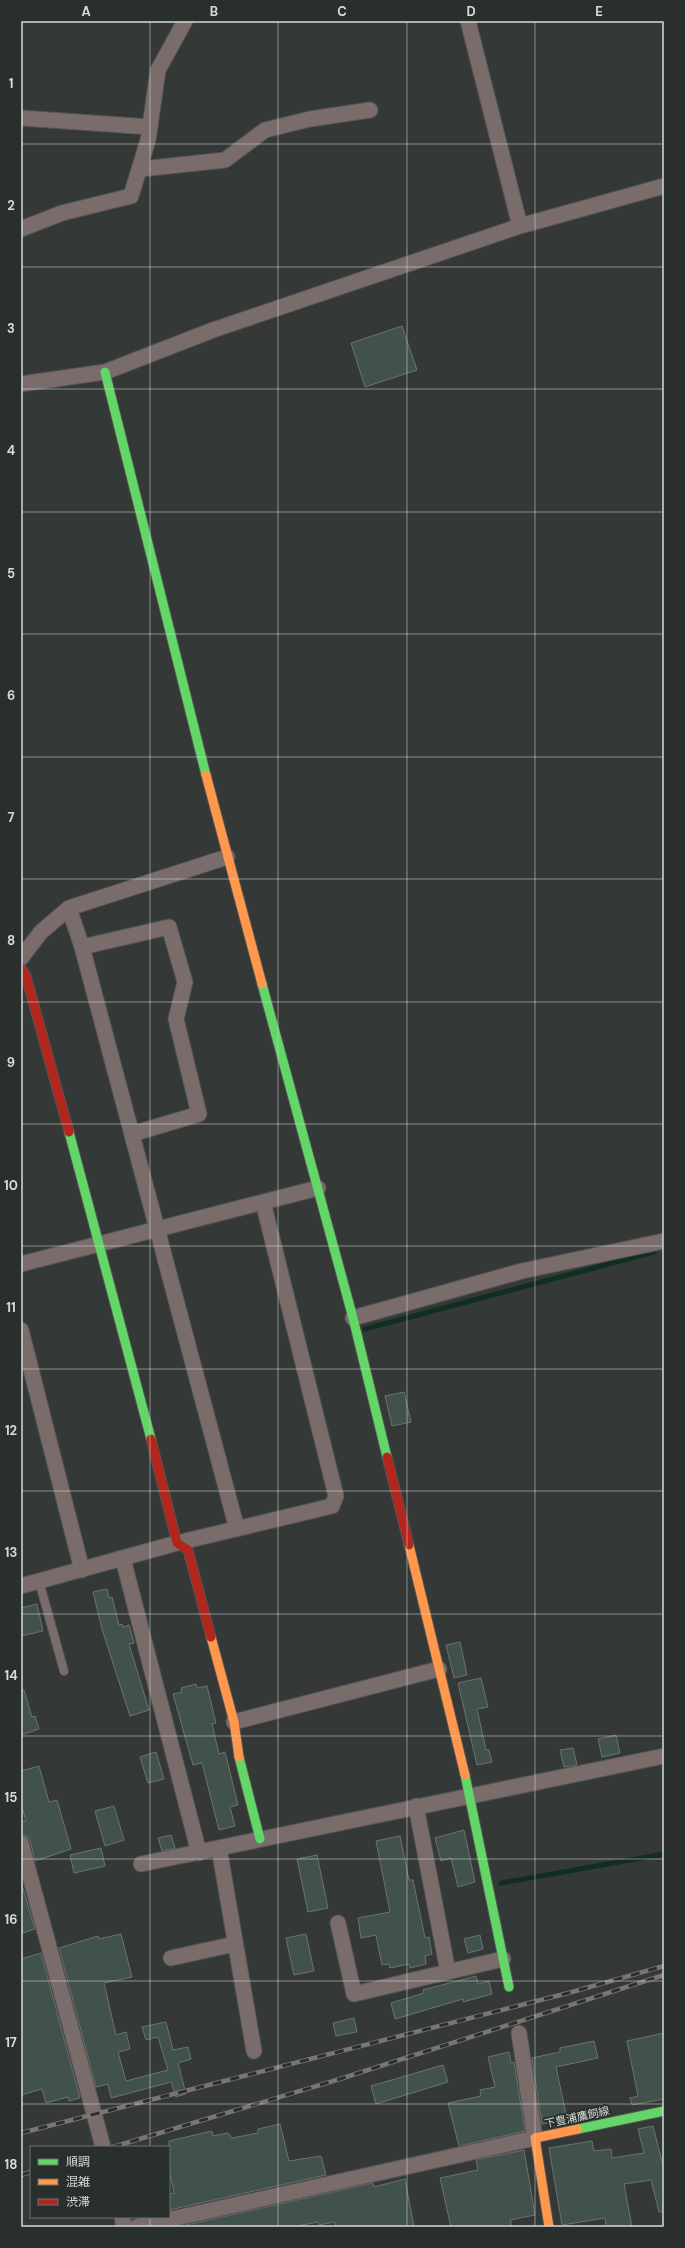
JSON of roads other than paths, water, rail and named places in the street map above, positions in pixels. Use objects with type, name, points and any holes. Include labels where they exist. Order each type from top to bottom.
[{"type":"street","points":[[21,230],[62,213],[131,196],[141,169],[150,127],[158,70],[184,21]]},
{"type":"street","points":[[468,21],[520,226]]},
{"type":"street","points":[[141,169],[225,160],[266,130],[310,119],[370,110]]},
{"type":"street","points":[[21,118],[150,127]]},
{"type":"street","points":[[21,384],[106,372],[213,330],[520,226],[664,186]]},
{"type":"street","points":[[106,372],[227,857],[353,1318],[470,1795],[509,1987]]},
{"type":"street","points":[[21,958],[41,932],[69,908],[227,857]]},
{"type":"street","points":[[69,908],[82,947],[237,1529]]},
{"type":"street","points":[[82,947],[169,927],[185,982],[176,1019],[199,1114],[132,1134]]},
{"type":"street","points":[[21,968],[26,976],[98,1244],[143,1404],[176,1543],[188,1550],[234,1722],[239,1761],[260,1839]]},
{"type":"street","points":[[21,1264],[318,1188]]},
{"type":"street","points":[[21,1586],[123,1559],[176,1543],[332,1506],[336,1496],[262,1202]]},
{"type":"street","points":[[353,1318],[522,1271],[664,1243]]},
{"type":"street","points":[[21,1330],[82,1570]]},
{"type":"street","points":[[123,1559],[199,1853]]},
{"type":"street","points":[[234,1722],[439,1669]]},
{"type":"street","points":[[141,1864],[664,1756]]},
{"type":"street","points":[[416,1806],[448,1972]]},
{"type":"street","points":[[21,1843],[28,1889],[103,2146]]},
{"type":"street","points":[[219,1848],[254,2051]]},
{"type":"street","points":[[338,1923],[354,1994],[503,1959]]},
{"type":"street","points":[[171,1958],[236,1944]]},
{"type":"street","points":[[136,2227],[536,2138],[519,2032]]},
{"type":"street","name":"下豊浦鷹飼線","points":[[549,2227],[536,2138],[664,2111]]},
{"type":"lane","points":[[39,1581],[64,1671]]},
{"type":"waterway","points":[[365,1329],[654,1252]]},
{"type":"waterway","points":[[501,1883],[664,1854]]},
{"type":"railway","points":[[21,2133],[572,1992],[664,1966]]},
{"type":"railway","points":[[116,2146],[340,2079],[664,1975]]},
{"type":"railway","points":[[21,2175],[30,2172]]}]
